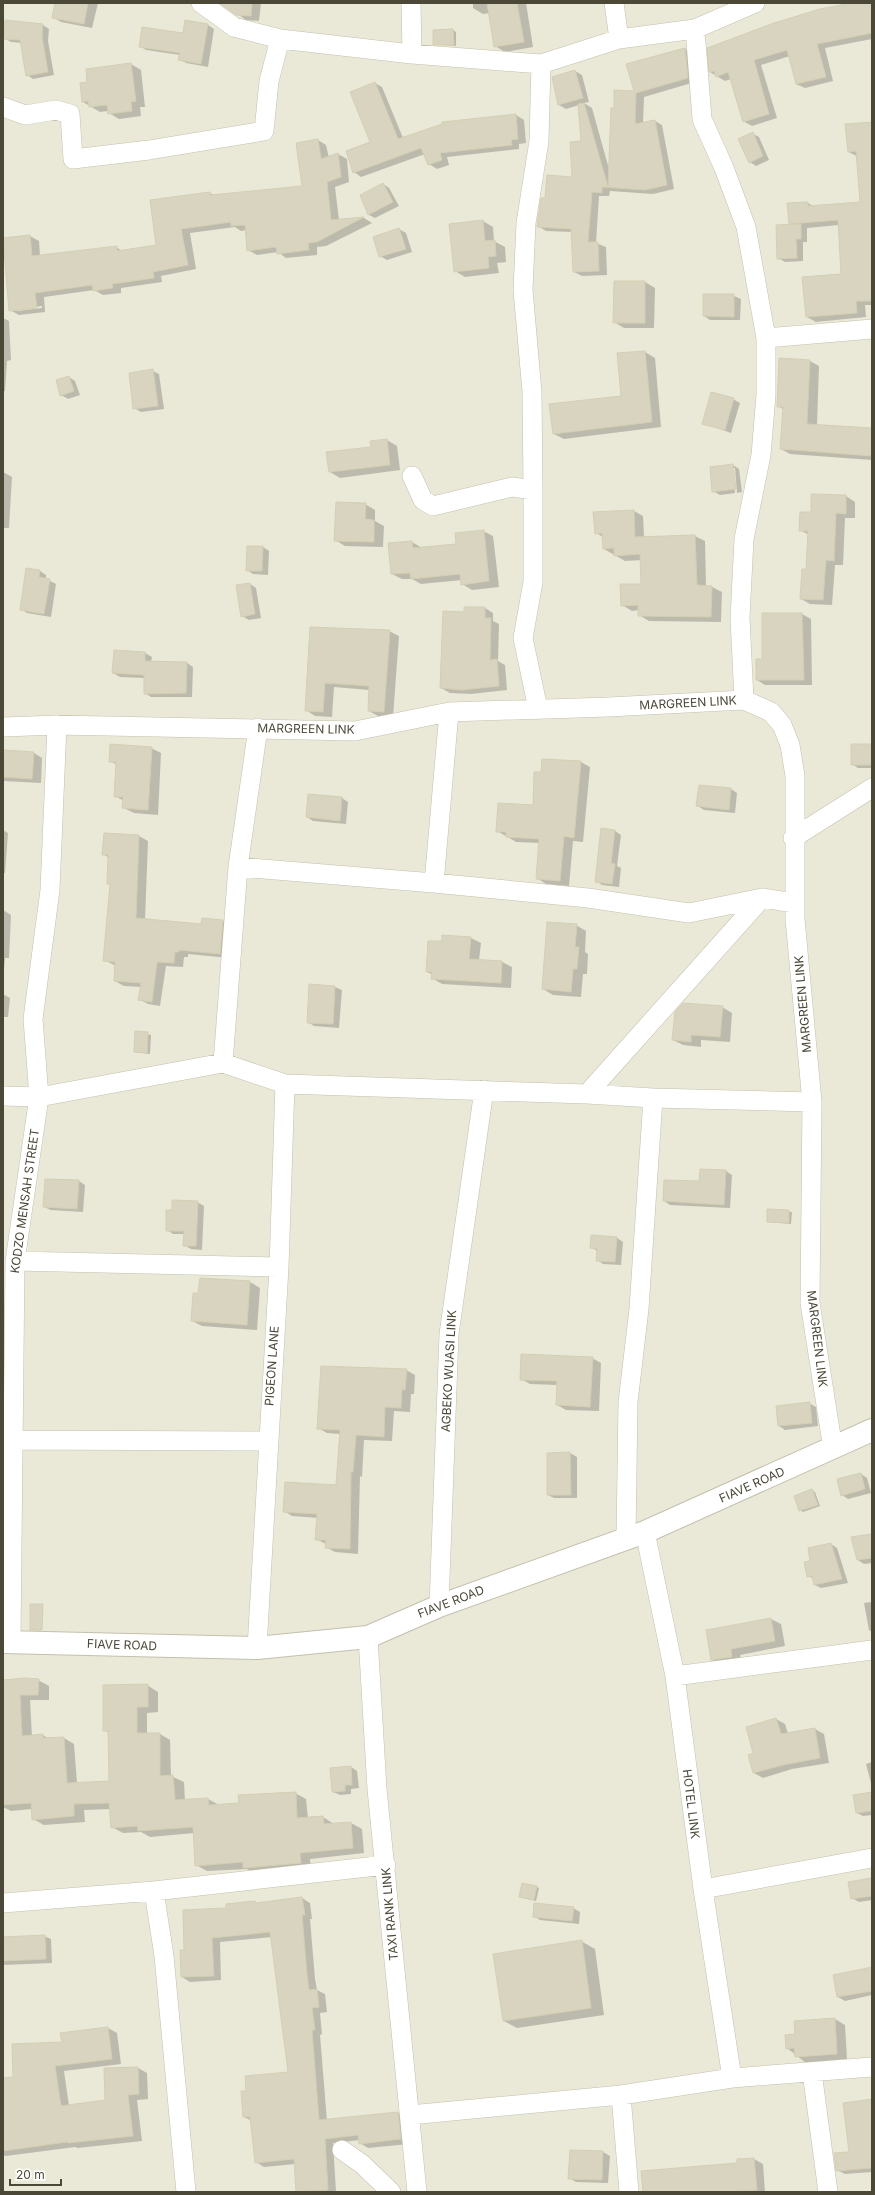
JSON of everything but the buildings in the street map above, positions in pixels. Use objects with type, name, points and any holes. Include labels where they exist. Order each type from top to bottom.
[{"type":"street","points":[[201,3],[234,27],[280,39],[412,54],[541,64],[619,39],[695,29],[754,3]]},
{"type":"street","points":[[411,3],[412,54]]},
{"type":"street","points":[[614,3],[619,39]]},
{"type":"street","points":[[695,29],[702,119],[724,168],[746,227],[766,338],[766,395],[762,456],[744,547],[740,618],[744,700]]},
{"type":"street","points":[[3,107],[25,115],[56,110],[70,114],[73,159],[149,150],[264,131],[269,81],[280,39]]},
{"type":"street","points":[[538,710],[523,638],[533,582],[533,490],[532,392],[523,290],[526,224],[539,141],[541,64]]},
{"type":"street","points":[[766,338],[872,329]]},
{"type":"street","points":[[412,476],[423,500],[432,506],[512,487],[533,490]]},
{"type":"street","name":"MARGREEN LINK","points":[[3,727],[57,725],[258,728],[285,731],[354,731],[449,712],[538,710],[744,700],[771,712],[782,725],[790,745],[795,776],[793,838],[794,903],[812,1102],[810,1303],[833,1449]]},
{"type":"street","points":[[434,883],[449,712]]},
{"type":"street","name":"KODZO MENSAH STREET","points":[[7,1642],[13,1440],[15,1261],[39,1097],[33,1019],[50,890],[57,725]]},
{"type":"street","points":[[223,1063],[238,867],[258,728]]},
{"type":"street","points":[[793,838],[872,788]]},
{"type":"street","points":[[238,867],[434,883],[588,898],[689,913],[762,898],[794,903]]},
{"type":"street","points":[[587,1094],[762,898]]},
{"type":"street","points":[[3,1096],[39,1097],[223,1063],[285,1084],[484,1090],[653,1098],[812,1102]]},
{"type":"street","name":"PIGEON LANE","points":[[257,1648],[279,1267],[285,1084]]},
{"type":"street","name":"AGBEKO WUASI LINK","points":[[439,1606],[448,1334],[484,1090]]},
{"type":"street","name":"HOTEL LINK","points":[[653,1098],[639,1309],[628,1402],[636,1535],[675,1676],[702,1889],[732,2078]]},
{"type":"street","points":[[15,1261],[279,1267]]},
{"type":"street","name":"FIAVE ROAD","points":[[7,1642],[257,1648],[368,1637],[439,1606],[636,1535],[833,1449],[872,1430]]},
{"type":"street","points":[[13,1440],[268,1441]]},
{"type":"street","name":"TAXI RANK LINK","points":[[368,1637],[377,1789],[386,1865],[417,2192]]},
{"type":"street","points":[[675,1676],[872,1650]]},
{"type":"street","points":[[702,1889],[872,1858]]},
{"type":"street","points":[[3,1903],[154,1891],[386,1865]]},
{"type":"street","points":[[154,1891],[164,1956],[186,2192]]},
{"type":"street","points":[[410,2115],[621,2095],[732,2078],[872,2067]]},
{"type":"street","points":[[812,2072],[828,2192]]},
{"type":"street","points":[[621,2095],[629,2192]]},
{"type":"street","points":[[342,2150],[362,2164],[390,2192]]},
{"type":"shaded area","points":[[3,3],[872,3],[872,2192],[3,2192]]}]
